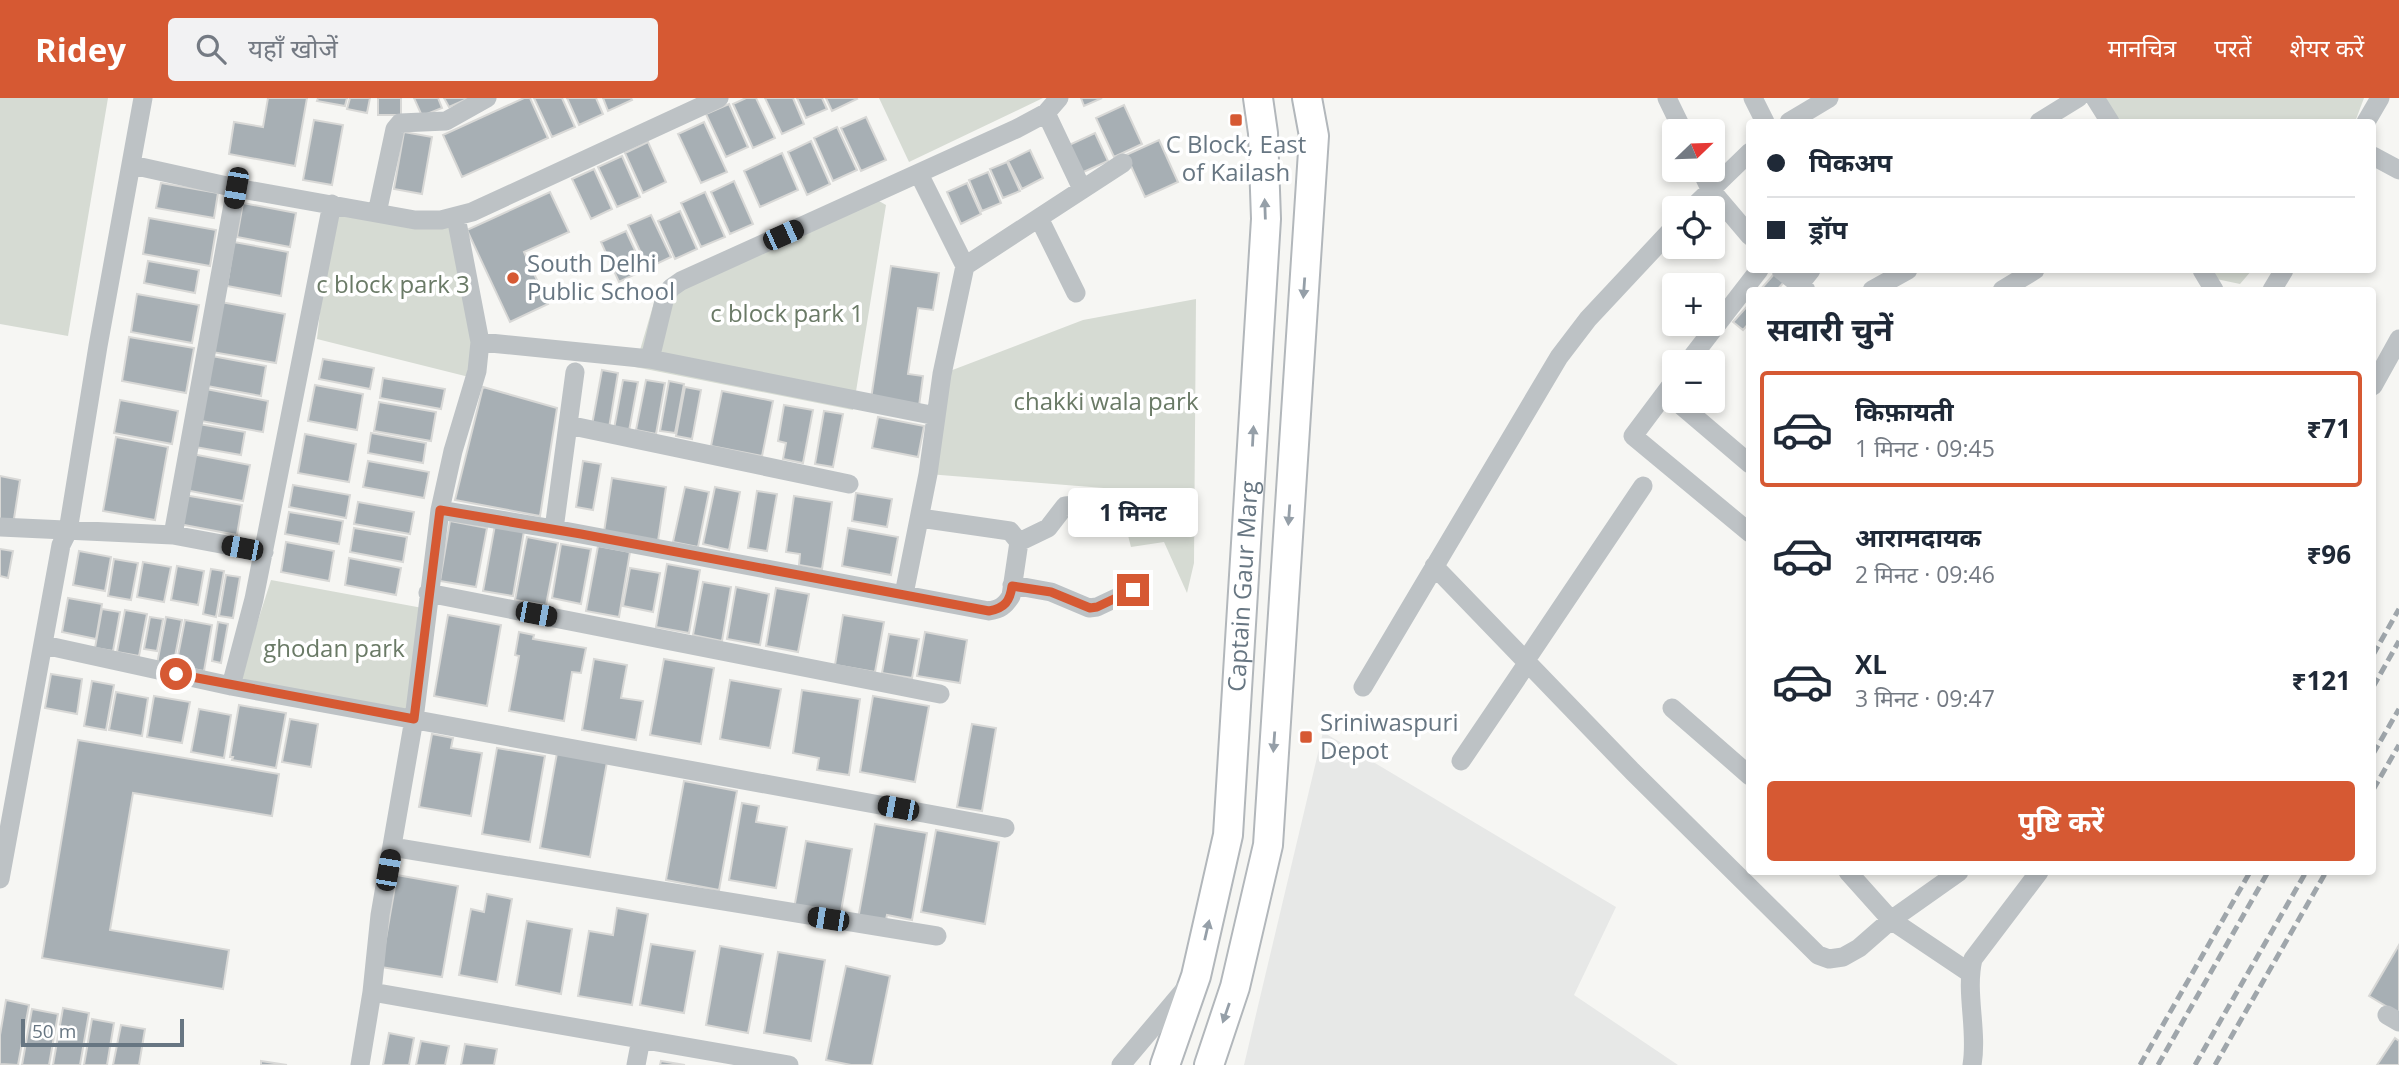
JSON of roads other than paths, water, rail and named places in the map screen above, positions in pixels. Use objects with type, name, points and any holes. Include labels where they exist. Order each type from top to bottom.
[{"type":"main road","name":"Captain Gaur Marg","points":[[1165,1065],[1196,976],[1228,835],[1266,219],[1263,133],[1258,98]]},
{"type":"main road","name":"Captain Gaur Marg","points":[[1209,1065],[1235,987],[1268,845],[1314,136],[1307,98]]},
{"type":"street","points":[[0,879],[61,545],[68,531],[143,98]]},
{"type":"street","points":[[377,213],[395,130],[400,123],[446,121],[487,98]]},
{"type":"street","points":[[132,165],[236,188],[415,220],[441,220],[472,212],[719,98]]},
{"type":"street","points":[[1668,98],[1678,119]]},
{"type":"street","points":[[1753,98],[1764,119]]},
{"type":"street","points":[[1794,119],[1829,98]]},
{"type":"street","points":[[2044,119],[2077,98]]},
{"type":"street","points":[[2095,98],[2108,119]]},
{"type":"street","points":[[2368,119],[2380,98]]},
{"type":"street","points":[[650,359],[665,297],[671,288],[681,281],[919,174],[1053,105],[1082,189]]},
{"type":"street","points":[[1703,196],[1746,156]]},
{"type":"street","points":[[2376,158],[2399,170]]},
{"type":"street","points":[[965,266],[1123,163]]},
{"type":"street","points":[[904,594],[942,374],[965,266],[919,174]]},
{"type":"street","points":[[1707,182],[1746,231]]},
{"type":"street","points":[[173,535],[236,188]]},
{"type":"street","points":[[231,686],[264,552],[332,204]]},
{"type":"street","points":[[360,1065],[372,992],[380,915],[414,719],[440,510],[453,451],[476,381],[480,342],[456,217]]},
{"type":"street","points":[[1039,218],[1076,293]]},
{"type":"street","points":[[1363,687],[1559,357],[1588,319],[1662,240]]},
{"type":"street","points":[[1697,350],[1757,273]]},
{"type":"street","points":[[1787,273],[1805,282]]},
{"type":"street","points":[[1877,287],[1903,273]]},
{"type":"street","points":[[2007,287],[2030,273]]},
{"type":"street","points":[[2376,381],[2399,340]]},
{"type":"street","points":[[480,342],[650,359],[936,416]]},
{"type":"street","points":[[554,529],[575,372]]},
{"type":"street","points":[[1662,405],[1633,436],[1746,530]]},
{"type":"street","points":[[1695,413],[1746,460]]},
{"type":"street","points":[[568,425],[849,484]]},
{"type":"street","points":[[1461,761],[1643,486]]},
{"type":"street","points":[[1019,542],[1048,528],[1065,506],[1097,503]]},
{"type":"street","points":[[440,510],[989,611],[1006,604],[1011,596],[1019,542],[1010,531],[919,518]]},
{"type":"street","points":[[0,527],[173,535],[264,552]]},
{"type":"street","points":[[1434,566],[1632,771],[1818,955],[1829,959],[1843,957],[1859,948],[1891,920],[1955,875]]},
{"type":"street","points":[[1012,586],[1051,592],[1090,608],[1133,590]]},
{"type":"street","points":[[428,593],[940,694]]},
{"type":"street","points":[[44,645],[231,686],[1005,828]]},
{"type":"street","points":[[1672,708],[1746,765]]},
{"type":"street","points":[[392,847],[937,936]]},
{"type":"street","points":[[1851,875],[1891,920],[1970,973]]},
{"type":"street","points":[[1972,1065],[1975,1045],[1970,973],[1973,959],[2037,875]]},
{"type":"street","points":[[1121,1065],[1196,976]]},
{"type":"street","points":[[372,992],[789,1065]]},
{"type":"street","points":[[636,1065],[641,1040]]},
{"type":"railway","points":[[2376,650],[2399,609]]},
{"type":"railway","points":[[2376,682],[2399,641]]},
{"type":"railway","points":[[2376,749],[2399,709]]},
{"type":"railway","points":[[2376,785],[2399,745]]},
{"type":"railway","points":[[2140,1065],[2248,875]]},
{"type":"railway","points":[[2158,1065],[2266,875]]},
{"type":"railway","points":[[2195,1065],[2304,875]]},
{"type":"railway","points":[[2215,1065],[2324,875]]},
{"type":"place","name":"C Block, East of Kailash","points":[[1236,120]]},
{"type":"place","name":"South Delhi Public School","points":[[513,278]]},
{"type":"place","name":"Sriniwaspuri Depot","points":[[1306,737]]},
{"type":"park label","name":"c block park 3","points":[[393,285]]},
{"type":"park label","name":"c block park 1","points":[[787,314]]},
{"type":"park label","name":"chakki wala park","points":[[1106,402]]},
{"type":"park label","name":"ghodan park","points":[[334,649]]}]
